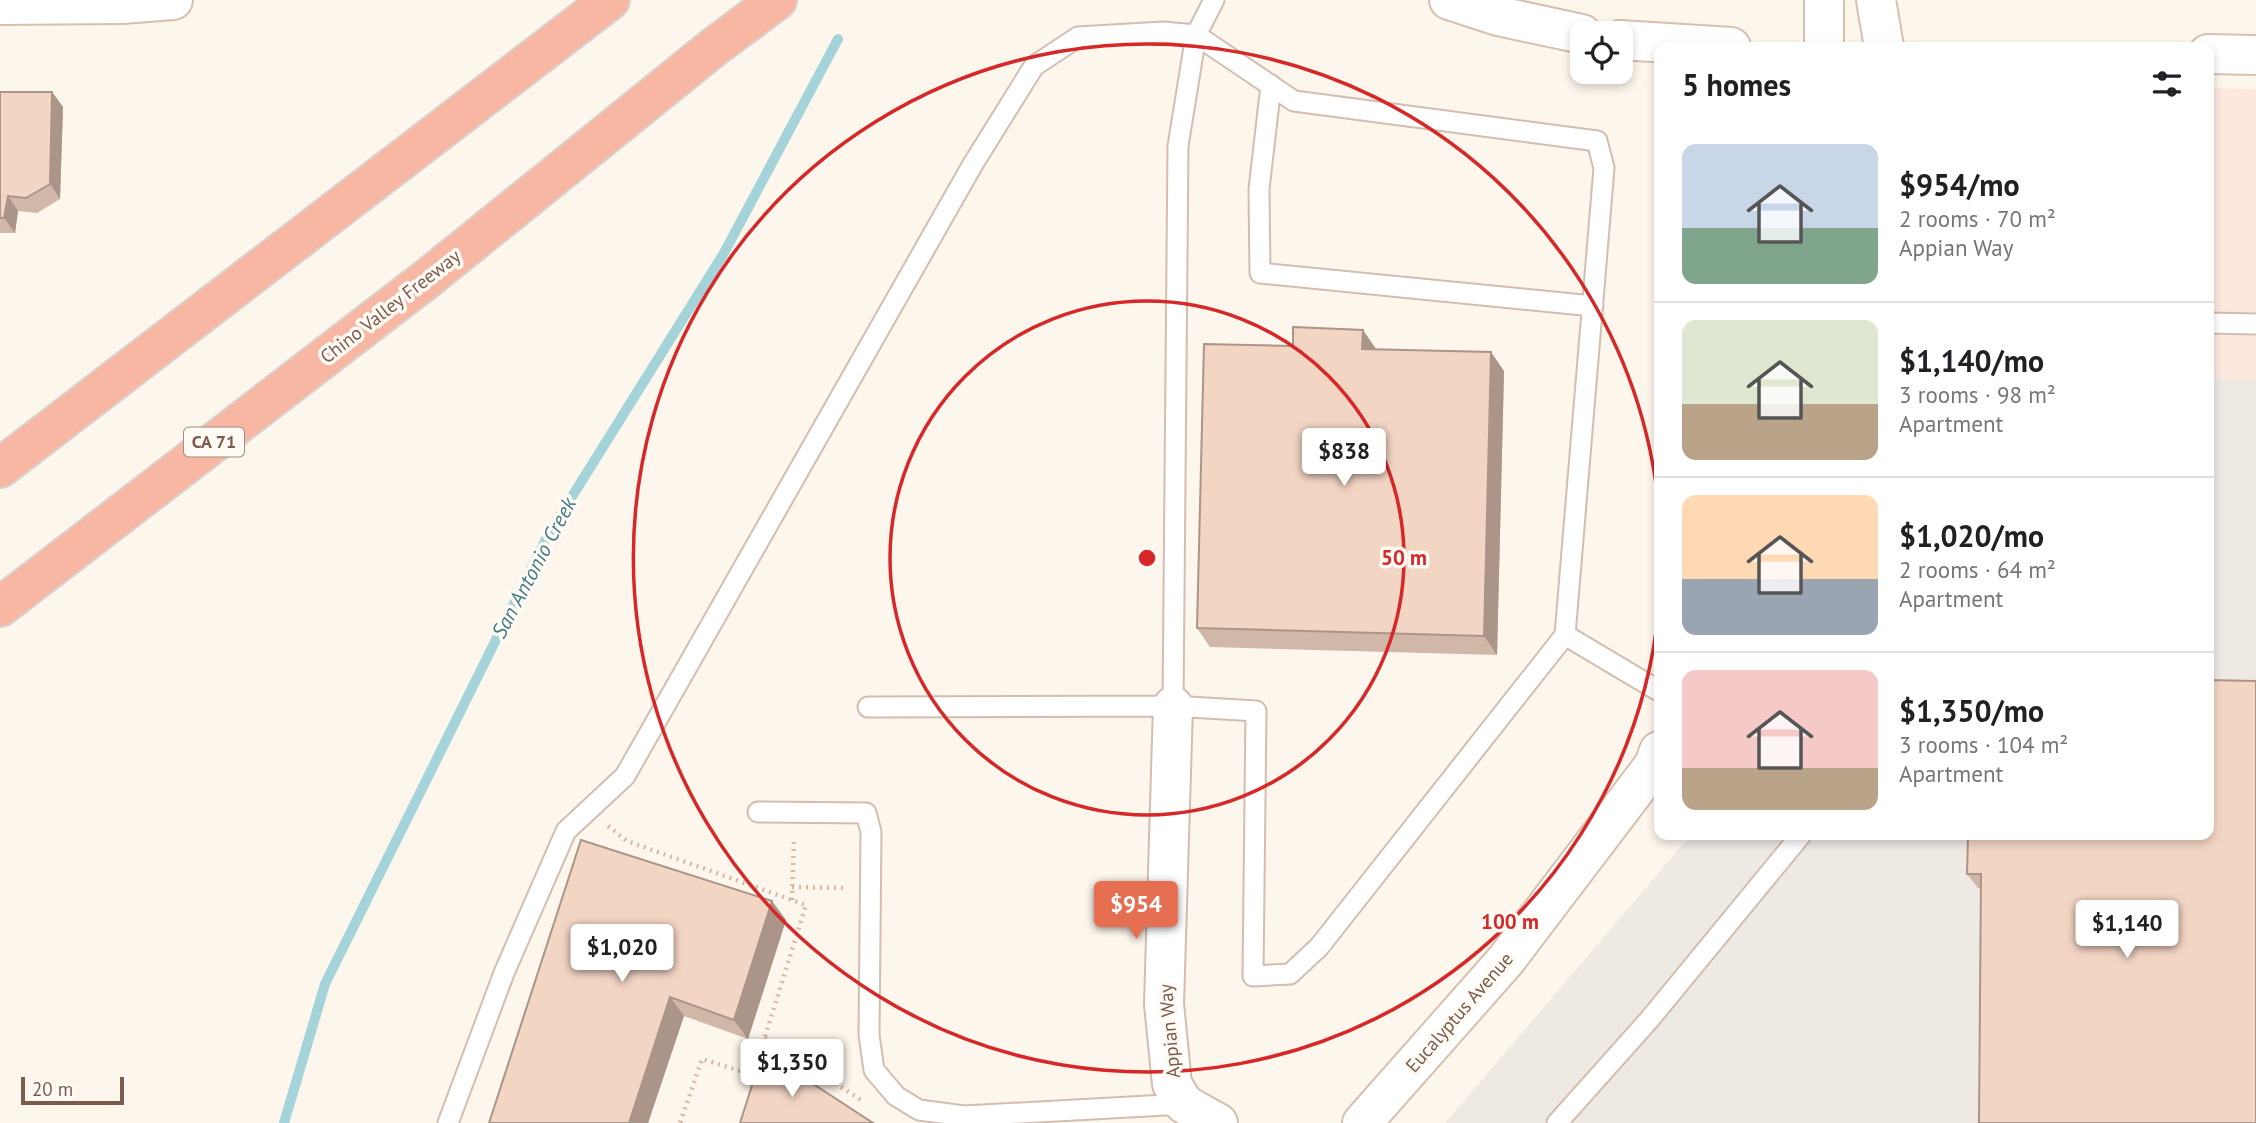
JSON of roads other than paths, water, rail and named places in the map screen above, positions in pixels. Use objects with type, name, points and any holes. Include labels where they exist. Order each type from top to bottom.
[{"type":"highway","points":[[0,468],[610,0]]},
{"type":"highway","name":"Chino Valley Freeway","points":[[0,607],[428,278],[714,47],[777,0]]},
{"type":"street","points":[[0,5],[173,0]]},
{"type":"street","points":[[1449,0],[1498,16],[1570,31]]},
{"type":"street","points":[[1824,0],[1824,42]]},
{"type":"street","points":[[1876,0],[1883,42]]},
{"type":"street","points":[[1633,41],[1654,42]]},
{"type":"street","points":[[2214,54],[2256,55]]},
{"type":"street","name":"Appian Way","points":[[1173,706],[1164,1004],[1172,1084],[1184,1104],[1218,1123]]},
{"type":"street","name":"Eucalyptus Avenue","points":[[1362,1123],[1506,960],[1654,764]]},
{"type":"lane","points":[[1173,706],[1178,146],[1196,35],[1214,0]]},
{"type":"lane","points":[[448,1123],[504,973],[566,831],[625,776],[973,164],[1034,66],[1078,37],[1163,32],[1196,35],[1294,101],[1597,141],[1604,168],[1565,635],[1319,947],[1290,974],[1252,976],[1256,711],[1173,706],[867,707]]},
{"type":"lane","points":[[1271,85],[1259,189],[1260,273],[1593,306]]},
{"type":"lane","points":[[2214,323],[2256,324]]},
{"type":"lane","points":[[1565,635],[1654,688]]},
{"type":"lane","points":[[758,812],[866,813],[871,832],[869,1035],[874,1070],[895,1096],[919,1111],[964,1116],[1184,1104]]},
{"type":"lane","points":[[1558,1123],[1649,1020],[1797,840]]},
{"type":"waterway","name":"San Antonio Creek","points":[[284,1123],[325,984],[548,535],[724,253],[838,39]]}]
